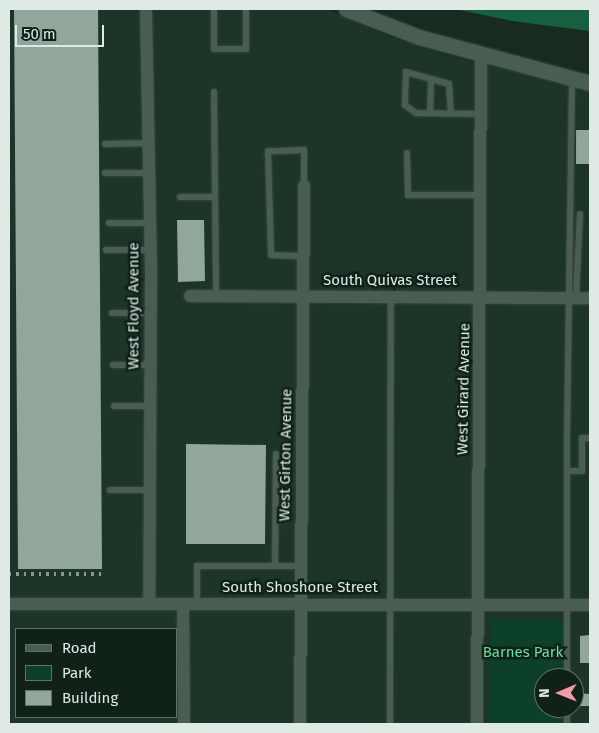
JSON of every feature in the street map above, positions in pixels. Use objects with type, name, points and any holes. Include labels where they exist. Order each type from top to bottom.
[{"type":"street","name":"West Floyd Avenue","points":[[146,9],[150,223],[149,604]]},
{"type":"street","points":[[346,9],[420,37],[590,83]]},
{"type":"street","name":"West Girard Avenue","points":[[477,724],[481,54]]},
{"type":"street","name":"West Girton Avenue","points":[[300,724],[304,186]]},
{"type":"street","name":"South Quivas Street","points":[[190,296],[590,298]]},
{"type":"street","name":"South Shoshone Street","points":[[9,604],[590,605]]},
{"type":"street","points":[[183,604],[184,724]]},
{"type":"lane","points":[[214,9],[214,49],[246,49],[246,9]]},
{"type":"lane","points":[[451,114],[449,84],[406,72],[405,105],[416,113],[451,114],[481,114]]},
{"type":"lane","points":[[430,113],[431,79]]},
{"type":"lane","points":[[567,668],[567,471],[573,298],[572,79]]},
{"type":"lane","points":[[214,92],[216,296]]},
{"type":"lane","points":[[105,144],[148,143]]},
{"type":"lane","points":[[304,186],[304,150],[268,151],[271,255],[304,256]]},
{"type":"lane","points":[[407,153],[408,195],[481,195]]},
{"type":"lane","points":[[105,173],[149,173]]},
{"type":"lane","points":[[180,197],[215,197]]},
{"type":"lane","points":[[573,298],[580,214]]},
{"type":"lane","points":[[109,223],[150,223]]},
{"type":"lane","points":[[106,250],[150,250]]},
{"type":"lane","points":[[390,724],[391,297]]},
{"type":"lane","points":[[112,313],[150,313]]},
{"type":"lane","points":[[114,365],[150,365]]},
{"type":"lane","points":[[114,406],[150,406]]},
{"type":"lane","points":[[567,471],[582,471],[582,438],[590,438]]},
{"type":"lane","points":[[275,566],[276,454]]},
{"type":"lane","points":[[110,490],[150,490]]},
{"type":"lane","points":[[196,604],[197,566],[301,566]]},
{"type":"shaded area","points":[[9,9],[326,9],[390,37],[444,55],[590,89],[590,724],[9,724]]},
{"type":"shaded area","points":[[455,9],[590,9],[590,31],[512,21]]},
{"type":"green space","name":"Barnes Park","points":[[491,620],[565,621],[565,668],[534,668],[534,718],[564,718],[564,724],[489,724]]},
{"type":"building","points":[[14,9],[98,9],[102,569],[18,569]]},
{"type":"building","points":[[576,130],[590,130],[590,164],[576,164]]},
{"type":"building","points":[[177,220],[204,220],[205,281],[178,282]]},
{"type":"building","points":[[186,444],[266,445],[265,544],[186,544]]},
{"type":"building","points":[[590,635],[590,663],[580,663],[580,636]]},
{"type":"building","points":[[584,694],[590,694],[590,706],[584,706]]},
{"type":"railway","points":[[9,574],[105,574]]}]
